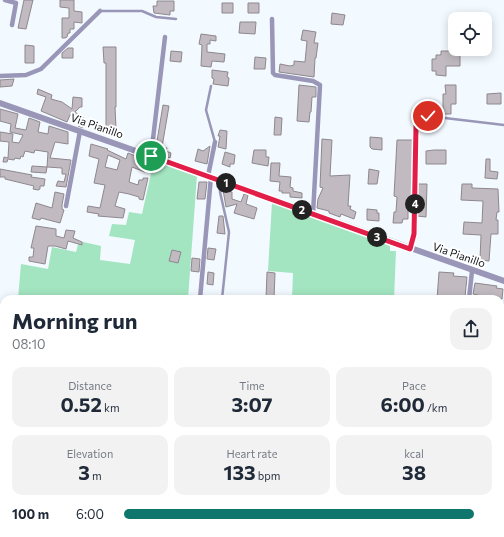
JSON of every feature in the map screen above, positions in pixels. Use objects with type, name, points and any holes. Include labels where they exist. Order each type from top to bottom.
[{"type":"street","points":[[4,0],[16,3],[12,25]]},
{"type":"street","points":[[0,76],[26,75],[41,69],[100,11]]},
{"type":"street","points":[[272,19],[273,73],[275,75],[313,81],[320,85],[313,214]]},
{"type":"street","points":[[151,156],[165,37]]},
{"type":"street","name":"Via Pianillo","points":[[0,103],[209,176],[472,271],[504,281]]},
{"type":"street","points":[[66,206],[80,131]]},
{"type":"street","points":[[200,295],[209,176],[215,142]]},
{"type":"street","points":[[469,295],[472,271]]},
{"type":"lane","points":[[100,11],[142,11],[156,18],[176,19]]},
{"type":"lane","points":[[211,86],[206,110],[215,142]]},
{"type":"lane","points":[[410,249],[414,234],[416,126],[419,120],[428,116],[504,125]]},
{"type":"lane","points":[[220,181],[220,192],[229,232],[222,295]]},
{"type":"green space","points":[[154,160],[197,175],[188,295],[18,295],[21,264],[48,269],[52,247],[76,252],[79,241],[101,246],[100,260],[130,264],[135,240],[109,236],[112,224],[126,225],[129,212],[142,214]]},
{"type":"green space","points":[[272,202],[390,244],[390,251],[396,251],[394,295],[292,295],[293,273],[268,271]]},
{"type":"building","points":[[24,0],[33,0],[26,29],[18,28]]},
{"type":"building","points":[[60,0],[74,0],[74,11],[82,12],[82,23],[74,22],[74,29],[70,29],[70,33],[68,33],[67,37],[65,38],[62,38],[62,18],[69,18],[69,8],[60,7]]},
{"type":"building","points":[[157,1],[174,1],[174,11],[170,11],[170,15],[154,13],[153,6],[157,6]]},
{"type":"building","points":[[222,3],[233,3],[233,13],[222,13]]},
{"type":"building","points":[[248,3],[259,3],[259,13],[248,13]]},
{"type":"building","points":[[332,13],[345,15],[343,25],[331,24]]},
{"type":"building","points":[[240,22],[256,22],[255,34],[239,33]]},
{"type":"building","points":[[303,30],[316,32],[314,43],[318,43],[315,58],[314,77],[279,72],[280,64],[290,66],[294,65],[294,61],[305,62],[307,41],[301,40]]},
{"type":"building","points":[[201,34],[216,36],[216,41],[210,40],[210,44],[207,44],[207,52],[225,54],[224,62],[212,61],[211,67],[201,66],[202,45],[199,44]]},
{"type":"building","points":[[25,45],[34,46],[34,63],[25,63]]},
{"type":"building","points":[[103,47],[116,47],[116,128],[106,128],[106,63],[104,63]]},
{"type":"building","points":[[68,48],[73,48],[73,58],[62,58],[62,53]]},
{"type":"building","points":[[171,51],[182,52],[181,62],[170,61]]},
{"type":"building","points":[[441,51],[448,51],[448,56],[460,56],[460,66],[446,66],[446,76],[436,75],[436,71],[432,71],[432,59],[436,59],[436,55],[441,55]]},
{"type":"building","points":[[255,57],[266,58],[265,69],[254,69]]},
{"type":"building","points":[[212,70],[228,72],[228,86],[213,84],[214,79],[212,78]]},
{"type":"building","points":[[14,79],[12,86],[0,87],[0,80]]},
{"type":"building","points":[[299,85],[316,87],[316,97],[312,97],[309,122],[297,121]]},
{"type":"building","points":[[445,85],[456,85],[456,104],[451,104],[451,114],[443,114],[443,94],[446,94]]},
{"type":"building","points":[[38,89],[52,95],[51,99],[62,102],[72,109],[73,97],[82,98],[82,107],[75,112],[85,119],[83,128],[78,126],[81,119],[70,115],[67,122],[41,111],[46,97],[37,94]]},
{"type":"building","points":[[501,93],[501,104],[487,104],[487,94]]},
{"type":"building","points":[[163,105],[169,106],[162,147],[167,148],[166,151],[171,153],[170,158],[155,153]]},
{"type":"building","points":[[0,109],[18,114],[15,128],[26,130],[29,118],[40,122],[38,132],[48,134],[49,126],[68,132],[68,144],[55,142],[50,158],[71,160],[66,187],[56,186],[58,181],[64,182],[66,174],[62,174],[62,168],[47,167],[48,152],[35,150],[34,153],[25,151],[23,157],[21,156],[20,159],[8,159],[7,162],[3,162],[4,157],[8,158],[9,142],[0,141],[0,132],[13,134],[12,142],[19,143],[23,135],[10,132],[11,124],[0,121]]},
{"type":"building","points":[[275,117],[282,118],[281,135],[274,135]]},
{"type":"building","points":[[220,130],[227,131],[226,149],[218,147],[220,136],[218,136]]},
{"type":"building","points":[[370,137],[382,138],[382,150],[372,149],[370,147]]},
{"type":"building","points":[[322,139],[332,140],[330,176],[350,175],[348,206],[351,206],[350,209],[356,212],[354,219],[341,214],[340,217],[329,213],[329,211],[317,208],[318,199],[323,188],[320,187]]},
{"type":"building","points":[[397,140],[413,140],[412,196],[408,199],[408,219],[403,219],[402,223],[393,223],[394,212],[396,212],[397,197],[394,196]]},
{"type":"building","points":[[91,144],[108,149],[107,150],[126,159],[128,153],[150,162],[149,170],[146,169],[145,172],[132,167],[129,182],[138,185],[139,180],[148,178],[143,200],[139,199],[139,197],[119,192],[115,206],[125,209],[123,218],[98,216],[99,214],[87,212],[88,206],[100,208],[105,185],[94,183],[99,159],[89,156]],"holes":[[[108,155],[120,160],[117,170],[105,167]]]},
{"type":"building","points":[[210,146],[207,164],[195,161],[198,149],[203,151]]},
{"type":"building","points":[[254,150],[266,150],[266,157],[269,157],[268,166],[252,163]]},
{"type":"building","points":[[446,150],[446,164],[426,164],[426,151]]},
{"type":"building","points":[[225,152],[235,155],[234,164],[230,164],[230,167],[222,164]]},
{"type":"building","points":[[486,159],[490,159],[490,171],[498,172],[497,179],[485,178]]},
{"type":"building","points":[[271,163],[280,163],[279,176],[291,177],[290,187],[293,188],[293,191],[302,193],[302,198],[290,197],[290,193],[282,193],[282,191],[279,191],[280,182],[270,181]]},
{"type":"building","points":[[32,166],[47,167],[46,173],[31,172]]},
{"type":"building","points":[[0,169],[45,179],[44,186],[40,186],[40,189],[38,190],[33,189],[34,186],[5,179],[5,177],[0,177]]},
{"type":"building","points":[[369,169],[379,171],[377,184],[368,184]]},
{"type":"building","points":[[199,182],[207,182],[205,199],[197,199]]},
{"type":"building","points":[[418,184],[427,184],[426,217],[417,216]]},
{"type":"building","points":[[462,184],[472,184],[472,188],[498,189],[499,212],[497,212],[496,220],[498,220],[498,234],[491,234],[489,261],[480,260],[481,235],[463,234],[464,222],[482,223],[483,201],[461,200]]},
{"type":"building","points":[[223,190],[232,192],[232,199],[241,202],[244,194],[248,195],[246,204],[257,208],[254,219],[234,213],[237,204],[226,207]]},
{"type":"building","points":[[55,192],[64,194],[62,209],[64,210],[60,223],[41,218],[40,220],[32,218],[36,203],[52,208]]},
{"type":"building","points":[[367,209],[377,210],[377,213],[379,213],[379,221],[367,220]]},
{"type":"building","points":[[219,216],[223,216],[225,234],[217,233]]},
{"type":"building","points":[[36,226],[56,229],[56,236],[64,238],[66,230],[75,231],[73,238],[82,242],[82,245],[68,241],[66,249],[48,246],[45,264],[29,261],[29,257],[33,257],[34,248],[31,248]]},
{"type":"building","points":[[208,248],[216,249],[214,260],[207,259]]},
{"type":"building","points":[[172,250],[181,252],[178,263],[169,261]]},
{"type":"building","points":[[192,258],[200,259],[199,272],[191,271]]},
{"type":"building","points":[[208,272],[214,273],[213,285],[207,284]]},
{"type":"building","points":[[267,272],[275,273],[274,295],[266,295]]},
{"type":"building","points":[[439,272],[454,273],[453,276],[467,277],[465,295],[437,295]]},
{"type":"building","points":[[475,283],[497,286],[496,288],[503,289],[502,295],[473,294]]},
{"type":"route","points":[[151,156],[410,249],[414,234],[416,126],[421,118],[428,116]]}]
